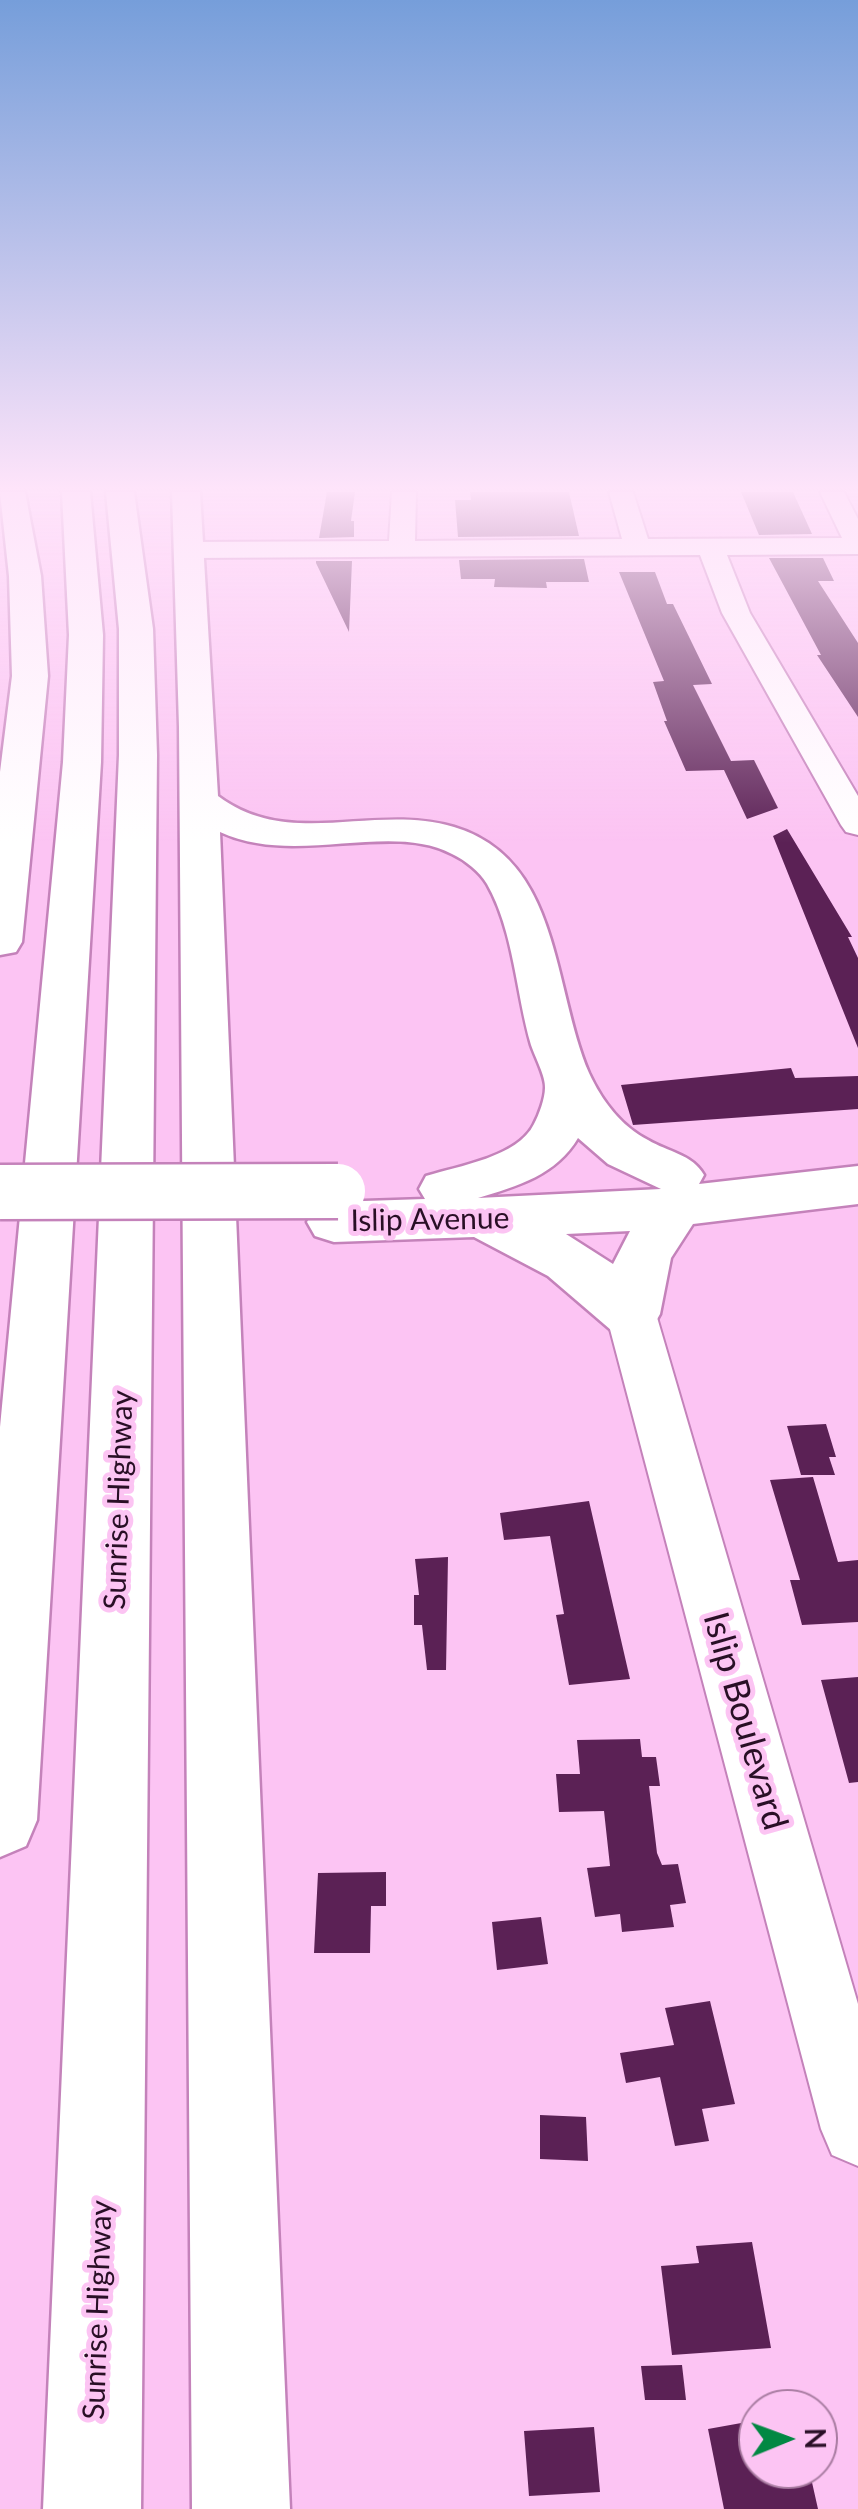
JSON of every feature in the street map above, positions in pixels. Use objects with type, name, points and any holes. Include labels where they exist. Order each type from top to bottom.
[{"type":"main road","points":[[0,942],[5,863],[26,733],[30,650],[22,609]]},
{"type":"main road","points":[[0,1820],[82,762],[85,609]]},
{"type":"main road","name":"Sunrise Highway","points":[[92,2509],[138,755],[134,609]]},
{"type":"main road","points":[[193,609],[241,2509]]},
{"type":"main road","points":[[0,766],[26,733]]},
{"type":"main road","points":[[198,799],[230,822],[250,830],[312,837],[424,835],[464,845],[495,866],[516,900],[570,1088],[613,1142],[676,1192],[642,1256],[632,1292],[631,1314]]},
{"type":"main road","points":[[201,917],[228,876],[246,859],[312,837]]},
{"type":"main road","points":[[570,1088],[554,1135],[545,1146],[463,1205],[567,1258],[596,1279],[631,1314]]},
{"type":"main road","name":"Islip Avenue","points":[[676,1192],[858,1161]]},
{"type":"main road","name":"Islip Avenue","points":[[0,1224],[858,1185]]},
{"type":"main road","name":"Islip Avenue","points":[[0,1192],[336,1206]]},
{"type":"street","points":[[735,609],[858,825]]},
{"type":"street","name":"Islip Boulevard","points":[[631,1314],[858,2129]]},
{"type":"building","points":[[338,609],[350,609],[349,632]]},
{"type":"building","points":[[634,609],[675,609],[712,684],[693,685],[731,761],[754,760],[778,808],[747,819],[724,770],[686,771],[664,721],[653,682],[664,681]]},
{"type":"building","points":[[796,609],[836,609],[858,643],[858,717],[817,655],[821,655]]},
{"type":"building","points":[[787,829],[852,937],[848,937],[858,958],[858,1048],[773,836]]},
{"type":"building","points":[[791,1068],[795,1078],[858,1076],[858,1109],[633,1125],[621,1085]]},
{"type":"building","points":[[826,1424],[836,1457],[829,1457],[835,1475],[801,1475],[787,1426]]},
{"type":"building","points":[[813,1477],[838,1562],[858,1560],[858,1622],[802,1625],[790,1580],[800,1580],[770,1480]]},
{"type":"building","points":[[589,1501],[630,1679],[569,1685],[556,1615],[564,1614],[550,1536],[504,1540],[500,1513]]},
{"type":"building","points":[[448,1557],[446,1670],[427,1670],[422,1625],[414,1625],[414,1595],[419,1595],[415,1559]]},
{"type":"building","points":[[858,1677],[858,1782],[849,1783],[821,1680]]},
{"type":"building","points":[[640,1739],[642,1757],[656,1757],[660,1786],[649,1786],[657,1853],[662,1865],[678,1864],[686,1903],[670,1905],[674,1927],[622,1932],[620,1914],[595,1917],[587,1868],[610,1866],[604,1811],[559,1812],[556,1774],[580,1774],[577,1740]]},
{"type":"building","points":[[386,1872],[386,1906],[371,1906],[370,1953],[314,1953],[318,1873]]},
{"type":"building","points":[[541,1917],[548,1964],[497,1970],[492,1922]]},
{"type":"building","points":[[710,2001],[735,2104],[702,2109],[709,2141],[675,2146],[660,2077],[626,2083],[620,2053],[674,2045],[665,2008]]},
{"type":"building","points":[[540,2115],[586,2117],[588,2161],[540,2159]]},
{"type":"building","points":[[752,2242],[771,2348],[672,2355],[661,2266],[699,2263],[696,2246]]},
{"type":"building","points":[[682,2365],[686,2400],[645,2400],[641,2366]]},
{"type":"building","points":[[738,2424],[738,2489],[814,2489],[818,2509],[724,2509],[708,2429]]},
{"type":"building","points":[[594,2427],[600,2492],[529,2496],[524,2431]]}]
